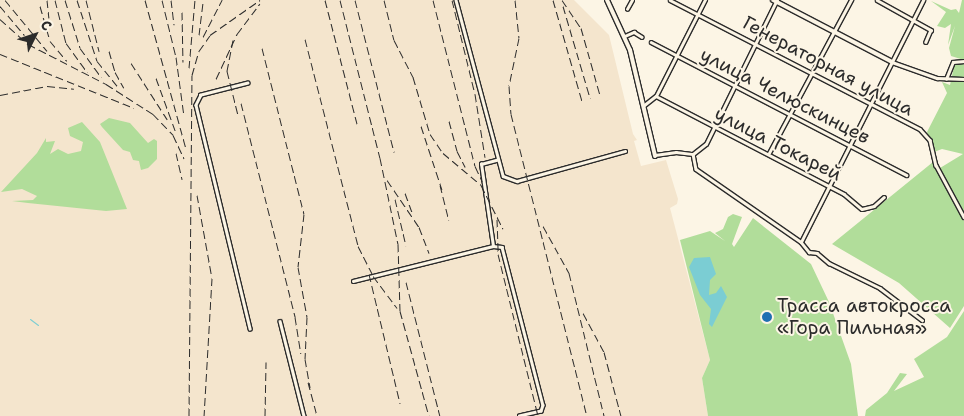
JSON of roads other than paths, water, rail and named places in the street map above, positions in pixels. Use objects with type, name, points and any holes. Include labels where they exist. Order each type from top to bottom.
[{"type":"street","points":[[456,0],[496,160],[503,176],[512,181],[625,151]]},
{"type":"street","points":[[608,0],[625,36],[655,156],[676,152],[693,154],[704,146],[776,1],[892,62],[946,79],[964,79]]},
{"type":"street","points":[[628,9],[632,0]]},
{"type":"street","name":"Генераторная улица","points":[[670,0],[920,129],[930,140],[936,165],[964,217]]},
{"type":"street","points":[[644,106],[656,96],[705,0]]},
{"type":"street","points":[[769,154],[851,0]]},
{"type":"street","points":[[877,0],[931,30],[926,42]]},
{"type":"street","points":[[801,242],[923,0]]},
{"type":"street","points":[[625,36],[634,32],[642,37]]},
{"type":"street","name":"улица Челюскинцев","points":[[651,42],[850,144],[906,175]]},
{"type":"street","points":[[946,79],[953,62],[964,61]]},
{"type":"street","points":[[248,83],[201,95],[196,101],[250,329]]},
{"type":"street","name":"улица Токарей","points":[[656,96],[829,186],[864,209],[884,197]]},
{"type":"street","points":[[693,154],[696,169],[801,242],[809,252],[817,254],[829,263],[880,288],[922,320]]},
{"type":"street","points":[[493,246],[481,164],[496,160]]},
{"type":"street","points":[[353,281],[493,246],[502,247],[505,252],[543,405],[541,410],[520,416]]},
{"type":"street","points":[[280,321],[304,416]]},
{"type":"water","points":[[710,257],[716,274],[710,280],[709,295],[716,293],[721,286],[727,297],[712,327],[709,324],[711,309],[700,295],[689,267],[694,258]]},
{"type":"waterway","points":[[30,319],[38,325]]},
{"type":"railway","points":[[5,0],[47,51]]},
{"type":"railway","points":[[47,0],[49,18]]},
{"type":"railway","points":[[55,0],[66,43],[87,72]]},
{"type":"railway","points":[[65,0],[80,48],[101,77]]},
{"type":"railway","points":[[77,0],[97,61],[117,86]]},
{"type":"railway","points":[[86,0],[99,51]]},
{"type":"railway","points":[[145,0],[186,149]]},
{"type":"railway","points":[[162,0],[176,57],[184,116]]},
{"type":"railway","points":[[171,0],[174,25]]},
{"type":"railway","points":[[189,68],[195,0]]},
{"type":"railway","points":[[199,35],[203,0]]},
{"type":"railway","points":[[203,37],[222,0]]},
{"type":"railway","points":[[189,416],[192,75],[199,51],[210,35],[260,0]]},
{"type":"railway","points":[[325,0],[357,124]]},
{"type":"railway","points":[[340,0],[380,158],[398,244],[400,311],[429,416]]},
{"type":"railway","points":[[355,0],[394,152]]},
{"type":"railway","points":[[384,0],[394,40],[413,77],[430,134],[443,153],[481,185],[503,229]]},
{"type":"railway","points":[[433,0],[475,166],[482,181]]},
{"type":"railway","points":[[452,0],[475,94],[485,157]]},
{"type":"railway","points":[[515,0],[519,38],[509,86],[511,114],[587,416]]},
{"type":"railway","points":[[553,0],[582,101]]},
{"type":"railway","points":[[562,0],[581,28],[600,95]]},
{"type":"railway","points":[[216,79],[237,34],[260,4]]},
{"type":"railway","points":[[0,6],[24,35]]},
{"type":"railway","points":[[40,6],[50,41],[67,61]]},
{"type":"railway","points":[[563,6],[590,98]]},
{"type":"railway","points":[[182,12],[183,62]]},
{"type":"railway","points":[[0,19],[28,44],[106,84],[153,114],[173,135],[184,159]]},
{"type":"railway","points":[[305,39],[358,246],[373,276],[397,308]]},
{"type":"railway","points":[[233,40],[227,71],[238,115]]},
{"type":"railway","points":[[262,48],[304,214],[298,267],[307,317],[305,359],[310,388]]},
{"type":"railway","points":[[109,51],[115,72],[124,88]]},
{"type":"railway","points":[[0,54],[134,108]]},
{"type":"railway","points":[[131,63],[167,119]]},
{"type":"railway","points":[[156,78],[176,133]]},
{"type":"railway","points":[[0,95],[47,86],[74,89]]},
{"type":"railway","points":[[241,103],[295,317],[301,354]]},
{"type":"railway","points":[[449,121],[457,151],[465,167]]},
{"type":"railway","points":[[421,126],[442,190]]},
{"type":"railway","points":[[176,153],[182,179]]},
{"type":"railway","points":[[387,180],[419,227],[429,253]]},
{"type":"railway","points":[[440,185],[449,220]]},
{"type":"railway","points":[[405,193],[412,212]]},
{"type":"railway","points":[[197,195],[212,278],[204,416]]},
{"type":"railway","points":[[395,199],[406,246]]},
{"type":"railway","points":[[497,219],[498,254],[538,416]]},
{"type":"railway","points":[[543,226],[569,273],[604,416]]},
{"type":"railway","points":[[369,274],[400,403]]},
{"type":"railway","points":[[406,282],[440,416]]},
{"type":"railway","points":[[583,313],[604,352],[621,416]]},
{"type":"railway","points":[[265,416],[266,362]]},
{"type":"railway","points":[[308,382],[317,416]]},
{"type":"place","name":"Трасса автокросса «Гора Пильная»","points":[[767,317]]}]
